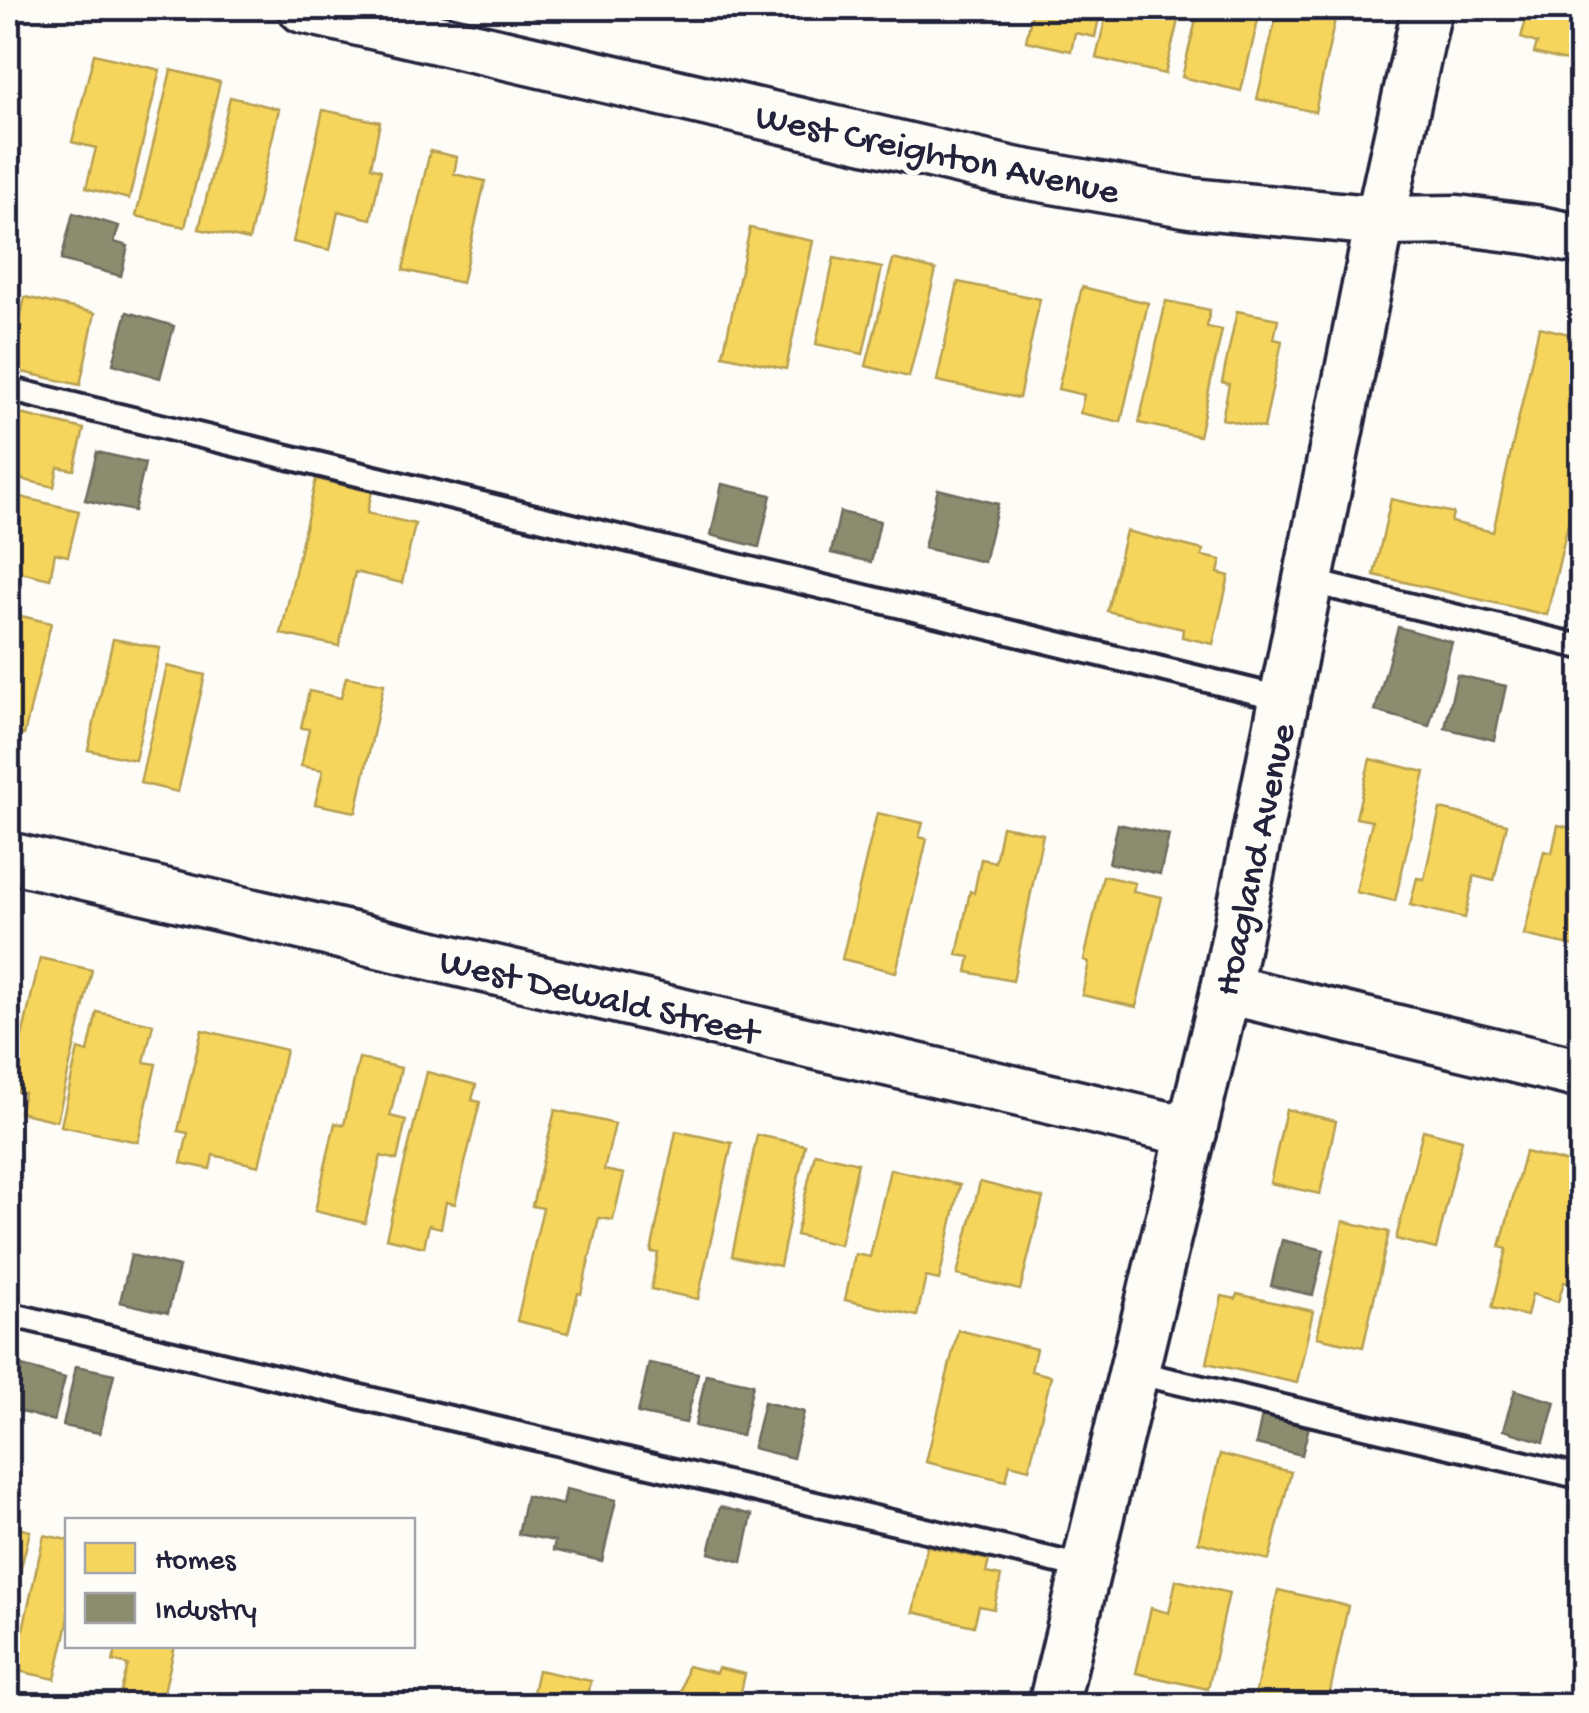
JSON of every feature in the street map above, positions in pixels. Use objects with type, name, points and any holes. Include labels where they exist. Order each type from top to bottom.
[{"type":"street","name":"West Creighton Avenue","points":[[303,8],[1014,172],[1191,202],[1380,221],[1456,220],[1582,240]]},
{"type":"street","name":"Hoagland Avenue","points":[[1054,1706],[1226,990],[1380,221],[1427,8]]},
{"type":"street","name":"West Dewald Street","points":[[8,856],[1192,1132]]},
{"type":"street","points":[[1226,990],[1582,1074]]},
{"type":"lane","points":[[8,389],[1285,699]]},
{"type":"lane","points":[[1308,582],[1582,647]]},
{"type":"lane","points":[[8,1314],[1087,1568]]},
{"type":"lane","points":[[1134,1372],[1582,1477]]},
{"type":"building: Homes","points":[[1033,8],[1101,8],[1095,37],[1075,33],[1071,51],[1026,41]]},
{"type":"building: Homes","points":[[1108,8],[1181,8],[1165,74],[1096,58]]},
{"type":"building: Homes","points":[[1199,8],[1261,8],[1241,91],[1182,77]]},
{"type":"building: Homes","points":[[1278,8],[1337,10],[1315,112],[1257,99]]},
{"type":"building: Homes","points":[[1529,8],[1582,8],[1582,65],[1534,53],[1537,43],[1521,38]]},
{"type":"building: Homes","points":[[94,54],[160,70],[129,199],[86,188],[96,148],[72,142]]},
{"type":"building: Homes","points":[[171,70],[220,82],[185,227],[136,216]]},
{"type":"building: Homes","points":[[230,97],[279,109],[249,240],[199,229]]},
{"type":"building: Homes","points":[[323,110],[380,122],[371,167],[381,170],[371,219],[338,211],[330,250],[293,242]]},
{"type":"building: Homes","points":[[430,151],[457,157],[454,174],[485,181],[462,283],[403,270]]},
{"type":"building: Homes","points":[[750,228],[813,241],[786,369],[723,355]]},
{"type":"building: Homes","points":[[834,258],[882,268],[863,354],[816,344]]},
{"type":"building: Homes","points":[[893,259],[936,270],[909,377],[866,366]]},
{"type":"building: Homes","points":[[958,282],[1040,299],[1019,398],[937,381]]},
{"type":"building: Homes","points":[[1082,287],[1148,303],[1121,422],[1080,413],[1084,395],[1058,389]]},
{"type":"building: Homes","points":[[25,297],[95,313],[80,385],[9,369]]},
{"type":"building: Homes","points":[[1166,301],[1210,310],[1207,327],[1222,330],[1199,436],[1139,423]]},
{"type":"building: Homes","points":[[1237,311],[1278,319],[1274,339],[1282,341],[1264,428],[1222,419],[1229,384],[1222,382]]},
{"type":"building: Homes","points":[[1539,327],[1582,337],[1582,463],[1547,615],[1374,575],[1391,499],[1453,513],[1451,522],[1493,532]]},
{"type":"building: Homes","points":[[8,411],[84,429],[74,470],[58,467],[54,487],[8,476]]},
{"type":"building: Homes","points":[[316,479],[372,492],[367,513],[415,524],[402,583],[355,572],[339,646],[281,634]]},
{"type":"building: Homes","points":[[8,494],[79,511],[68,556],[55,553],[50,579],[8,569]]},
{"type":"building: Homes","points":[[1126,531],[1203,550],[1202,556],[1221,560],[1218,573],[1229,576],[1213,644],[1182,637],[1183,629],[1107,611]]},
{"type":"building: Homes","points":[[8,613],[51,623],[16,754],[8,752]]},
{"type":"building: Homes","points":[[113,639],[160,648],[135,760],[88,750]]},
{"type":"building: Homes","points":[[167,666],[205,675],[178,792],[140,783]]},
{"type":"building: Homes","points":[[346,677],[384,684],[356,812],[315,804],[323,770],[301,766],[309,729],[301,728],[309,691],[341,698]]},
{"type":"building: Homes","points":[[1370,759],[1425,772],[1395,901],[1356,892],[1372,821],[1356,818]]},
{"type":"building: Homes","points":[[1440,809],[1507,824],[1494,881],[1474,876],[1465,918],[1410,905],[1417,878],[1424,879]]},
{"type":"building: Homes","points":[[877,813],[923,823],[919,837],[927,839],[896,972],[842,959]]},
{"type":"building: Homes","points":[[1582,823],[1579,947],[1524,935],[1544,851],[1552,853],[1558,825],[1580,830]]},
{"type":"building: Homes","points":[[1002,826],[1043,834],[1013,981],[967,972],[970,957],[957,955],[981,859],[995,862]]},
{"type":"building: Homes","points":[[1103,876],[1135,883],[1133,891],[1162,897],[1136,1007],[1082,995],[1089,962],[1084,960]]},
{"type":"building: Homes","points":[[40,958],[92,970],[57,1121],[19,1112],[24,1093],[10,1090]]},
{"type":"building: Homes","points":[[97,1012],[153,1024],[144,1062],[156,1064],[138,1142],[61,1126],[78,1049],[88,1052]]},
{"type":"building: Homes","points":[[202,1030],[286,1050],[259,1166],[213,1155],[210,1169],[181,1163],[188,1133],[178,1131]]},
{"type":"building: Homes","points":[[359,1058],[401,1068],[390,1116],[406,1120],[397,1160],[381,1156],[365,1223],[315,1211],[335,1123],[344,1125]]},
{"type":"building: Homes","points":[[427,1072],[476,1085],[472,1100],[480,1102],[455,1204],[446,1202],[441,1228],[429,1225],[424,1247],[386,1238]]},
{"type":"building: Homes","points":[[1286,1109],[1336,1121],[1320,1194],[1270,1183]]},
{"type":"building: Homes","points":[[555,1110],[615,1124],[604,1170],[624,1174],[613,1220],[599,1218],[568,1333],[517,1321],[543,1208],[532,1206]]},
{"type":"building: Homes","points":[[1423,1130],[1462,1140],[1436,1249],[1396,1239]]},
{"type":"building: Homes","points":[[676,1131],[732,1143],[698,1299],[651,1289],[658,1253],[651,1252]]},
{"type":"building: Homes","points":[[757,1135],[805,1145],[780,1266],[732,1256]]},
{"type":"building: Homes","points":[[1525,1152],[1582,1166],[1582,1255],[1574,1284],[1564,1282],[1558,1302],[1532,1294],[1527,1316],[1492,1308],[1507,1249],[1500,1247]]},
{"type":"building: Homes","points":[[815,1153],[858,1163],[840,1245],[796,1235]]},
{"type":"building: Homes","points":[[890,1169],[960,1185],[939,1280],[926,1277],[917,1316],[845,1300],[855,1254],[870,1257]]},
{"type":"building: Homes","points":[[980,1182],[1043,1198],[1020,1290],[957,1275]]},
{"type":"building: Homes","points":[[1343,1221],[1389,1232],[1363,1347],[1317,1337]]},
{"type":"building: Homes","points":[[1237,1294],[1313,1311],[1297,1383],[1207,1363],[1222,1296],[1236,1299]]},
{"type":"building: Homes","points":[[958,1330],[1036,1349],[1031,1371],[1051,1376],[1029,1469],[1010,1464],[1006,1481],[926,1462]]},
{"type":"building: Homes","points":[[1220,1454],[1291,1472],[1269,1560],[1198,1542]]},
{"type":"building: Homes","points":[[8,1526],[30,1531],[8,1621]]},
{"type":"building: Homes","points":[[44,1535],[65,1539],[65,1636],[55,1679],[14,1670]]},
{"type":"building: Homes","points":[[927,1546],[989,1560],[986,1573],[1001,1576],[994,1609],[979,1606],[974,1626],[913,1612]]},
{"type":"building: Homes","points":[[1176,1580],[1229,1593],[1208,1689],[1136,1673],[1151,1608],[1169,1613]]},
{"type":"building: Homes","points":[[1278,1590],[1348,1606],[1327,1706],[1257,1706],[1258,1701],[1254,1700]]},
{"type":"building: Homes","points":[[116,1648],[175,1648],[161,1704],[120,1694],[128,1665],[113,1661]]},
{"type":"building: Homes","points":[[687,1666],[745,1674],[738,1706],[678,1706]]},
{"type":"building: Homes","points":[[538,1670],[591,1681],[586,1706],[530,1706]]},
{"type":"building: Homes","points":[[1546,1694],[1582,1701],[1582,1706],[1544,1706]]},
{"type":"building: Industry","points":[[73,213],[119,226],[114,242],[128,246],[121,276],[61,260]]},
{"type":"building: Industry","points":[[127,312],[174,326],[160,378],[113,364]]},
{"type":"building: Industry","points":[[97,452],[145,463],[134,511],[85,500]]},
{"type":"building: Industry","points":[[722,484],[771,495],[759,547],[711,535]]},
{"type":"building: Industry","points":[[938,489],[998,504],[984,562],[924,548]]},
{"type":"building: Industry","points":[[840,512],[880,521],[871,562],[831,553]]},
{"type":"building: Industry","points":[[1398,627],[1452,642],[1429,726],[1375,711]]},
{"type":"building: Industry","points":[[1457,675],[1506,686],[1494,740],[1445,728]]},
{"type":"building: Industry","points":[[1118,824],[1169,835],[1160,874],[1109,863]]},
{"type":"building: Industry","points":[[1282,1240],[1324,1250],[1313,1295],[1271,1286]]},
{"type":"building: Industry","points":[[131,1255],[179,1267],[168,1313],[120,1302]]},
{"type":"building: Industry","points":[[649,1363],[698,1373],[686,1423],[638,1413]]},
{"type":"building: Industry","points":[[18,1365],[65,1378],[54,1421],[8,1408]]},
{"type":"building: Industry","points":[[76,1366],[114,1374],[100,1433],[63,1426]]},
{"type":"building: Industry","points":[[706,1374],[753,1384],[742,1436],[695,1426]]},
{"type":"building: Industry","points":[[1515,1390],[1555,1402],[1544,1442],[1503,1430]]},
{"type":"building: Industry","points":[[764,1402],[804,1412],[793,1458],[753,1448]]},
{"type":"building: Industry","points":[[1262,1415],[1309,1426],[1302,1455],[1256,1444]]},
{"type":"building: Industry","points":[[566,1489],[616,1500],[602,1561],[553,1550],[555,1541],[518,1534],[526,1496],[563,1505]]},
{"type":"building: Industry","points":[[720,1507],[752,1515],[742,1562],[709,1553]]}]
